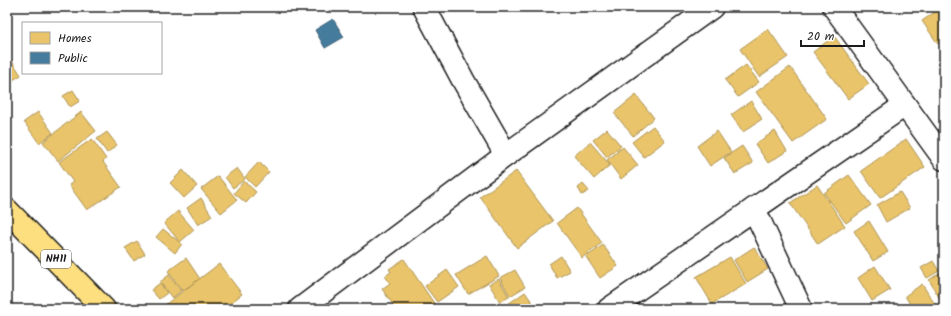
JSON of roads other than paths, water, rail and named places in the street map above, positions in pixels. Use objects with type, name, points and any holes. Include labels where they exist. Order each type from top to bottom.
[{"type":"highway","name":"NH11","points":[[7,210],[104,309]]},
{"type":"street","points":[[424,7],[506,155]]},
{"type":"street","points":[[300,309],[506,155],[712,7]]},
{"type":"street","points":[[834,7],[944,159]]},
{"type":"street","points":[[609,309],[905,105]]},
{"type":"street","points":[[754,209],[801,309]]}]
